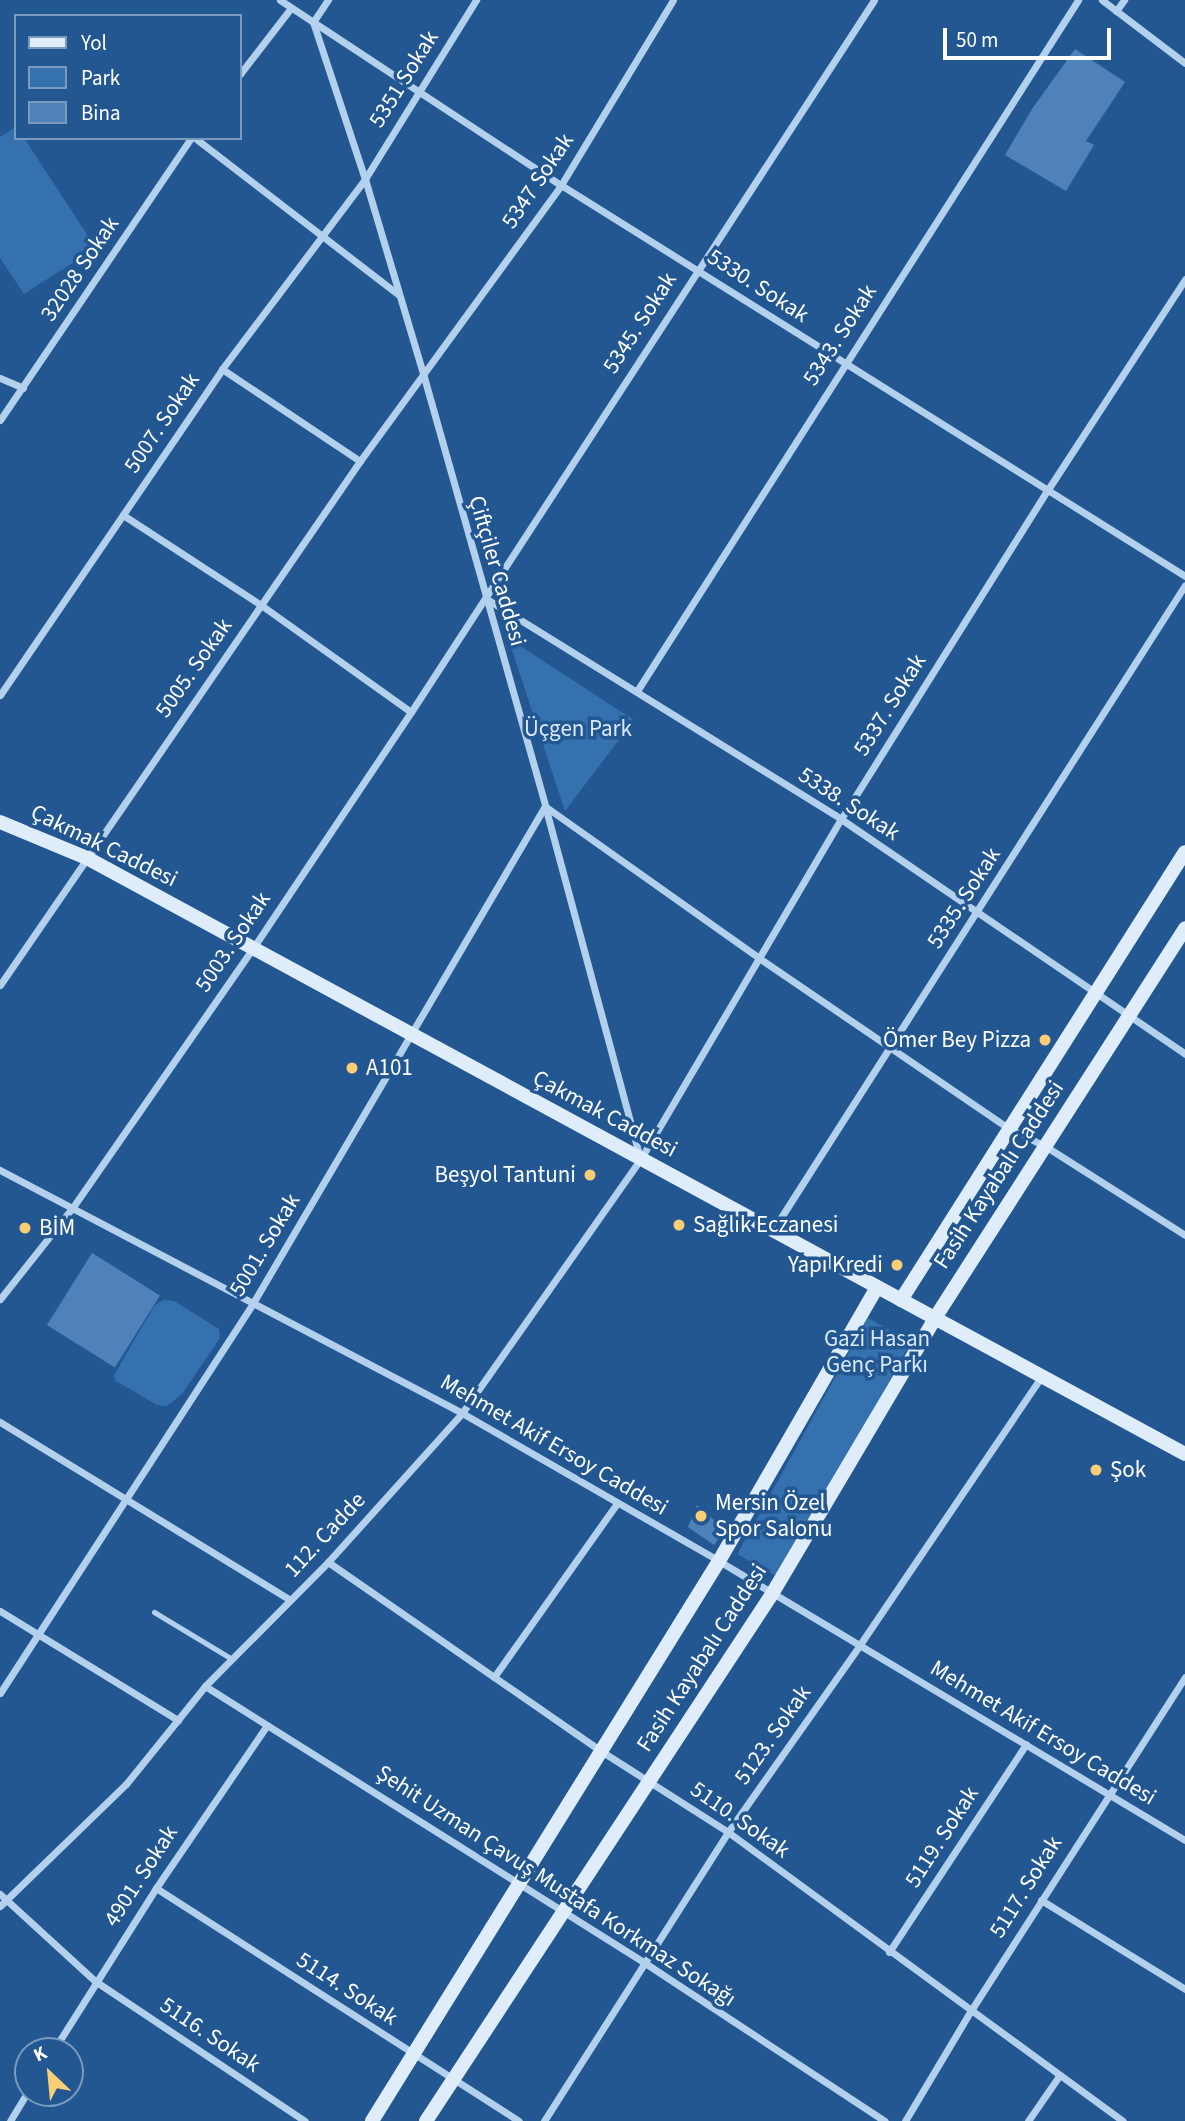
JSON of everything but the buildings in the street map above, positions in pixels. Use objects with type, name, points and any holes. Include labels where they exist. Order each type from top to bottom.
[{"type":"street","points":[[280,0],[313,22],[328,0]]},
{"type":"street","points":[[287,0],[290,9]]},
{"type":"street","name":"5351 Sokak","points":[[365,178],[476,0]]},
{"type":"street","name":"5347 Sokak","points":[[424,377],[561,185],[673,0]]},
{"type":"street","name":"5345. Sokak","points":[[484,598],[874,0]]},
{"type":"street","name":"5343. Sokak","points":[[637,691],[1078,0]]},
{"type":"street","points":[[1102,0],[1185,63]]},
{"type":"street","points":[[1116,11],[1124,0]]},
{"type":"street","points":[[242,71],[290,9]]},
{"type":"street","name":"5330. Sokak","points":[[313,22],[419,89],[561,185],[1185,576]]},
{"type":"street","name":"Çiftçiler Caddesi","points":[[313,22],[365,178],[424,377],[484,598],[545,806],[640,1160]]},
{"type":"street","name":"32028 Sokak","points":[[0,420],[192,140]]},
{"type":"street","points":[[196,140],[399,295]]},
{"type":"street","name":"5007. Sokak","points":[[0,695],[222,369],[365,178]]},
{"type":"street","name":"5337. Sokak","points":[[640,1160],[841,819],[1046,491],[1185,279]]},
{"type":"street","points":[[222,369],[360,461]]},
{"type":"street","name":"5005. Sokak","points":[[0,985],[360,461],[424,377]]},
{"type":"street","points":[[0,378],[23,388]]},
{"type":"street","points":[[123,516],[261,605],[411,712]]},
{"type":"street","name":"5335. Sokak","points":[[772,1231],[1185,585]]},
{"type":"street","name":"5338. Sokak","points":[[484,598],[841,819],[1185,1054]]},
{"type":"street","name":"5003. Sokak","points":[[0,1298],[74,1208],[253,948],[484,598]]},
{"type":"street","points":[[545,806],[759,958],[1010,1129],[1045,1146],[1185,1235]]},
{"type":"street","name":"5001. Sokak","points":[[0,1693],[253,1303],[545,806]]},
{"type":"street","name":"Çakmak Caddesi","points":[[0,822],[87,858],[1185,1454]]},
{"type":"street","name":"Fasih Kayabalı Caddesi","points":[[901,1300],[1185,852]]},
{"type":"street","name":"Fasih Kayabalı Caddesi","points":[[426,2121],[772,1594],[935,1318],[1185,929]]},
{"type":"street","name":"112. Cadde","points":[[0,1906],[125,1784],[205,1686],[328,1562],[462,1413],[640,1160]]},
{"type":"street","name":"Mehmet Akif Ersoy Caddesi","points":[[0,1170],[462,1413],[719,1562],[1185,1840]]},
{"type":"street","name":"Fasih Kayabalı Caddesi","points":[[372,2121],[719,1562],[877,1287]]},
{"type":"street","name":"5123. Sokak","points":[[544,2121],[728,1832],[859,1646],[1042,1376]]},
{"type":"street","points":[[0,1422],[127,1497],[290,1600]]},
{"type":"street","points":[[494,1676],[617,1503]]},
{"type":"street","name":"5110. Sokak","points":[[328,1562],[601,1751],[728,1832],[970,2012],[1123,2121]]},
{"type":"street","points":[[0,1611],[178,1720]]},
{"type":"street","name":"5117. Sokak","points":[[905,2121],[1108,1793],[1181,1690],[1185,1677]]},
{"type":"street","name":"Şehit Uzman Çavuş Mustafa Korkmaz Sokağı","points":[[205,1686],[645,1963],[885,2121]]},
{"type":"street","name":"4901. Sokak","points":[[61,2037],[156,1888],[267,1725]]},
{"type":"street","name":"5119. Sokak","points":[[890,1952],[1026,1744]]},
{"type":"street","name":"5114. Sokak","points":[[156,1888],[519,2121]]},
{"type":"street","name":"5116. Sokak","points":[[0,1894],[9,1899],[95,1981],[304,2121]]},
{"type":"street","points":[[1041,1900],[1185,1989]]},
{"type":"street","points":[[1028,2121],[1059,2076]]},
{"type":"lane","points":[[154,1612],[232,1659]]},
{"type":"green space","points":[[14,128],[14,140],[25,140],[96,248],[24,294],[0,258],[0,137]]},
{"type":"green space","name":"Üçgen Park","points":[[508,638],[634,720],[565,811]]},
{"type":"green space","points":[[163,1300],[174,1301],[219,1329],[220,1338],[182,1394],[167,1406],[157,1405],[116,1381],[114,1375],[154,1306]]},
{"type":"green space","name":"Gazi Hasan Genç Parkı","points":[[868,1318],[911,1342],[780,1578],[737,1554]]},
{"type":"place","name":"Ömer Bey Pizza","points":[[1045,1040]]},
{"type":"place","name":"A101","points":[[352,1068]]},
{"type":"place","name":"Beşyol Tantuni","points":[[590,1175]]},
{"type":"place","name":"Sağlık Eczanesi","points":[[679,1225]]},
{"type":"place","name":"BİM","points":[[25,1228]]},
{"type":"place","name":"Yapı Kredi","points":[[897,1265]]},
{"type":"place","name":"Şok","points":[[1096,1470]]},
{"type":"place","name":"Mersin Özel Spor Salonu","points":[[701,1516]]}]
